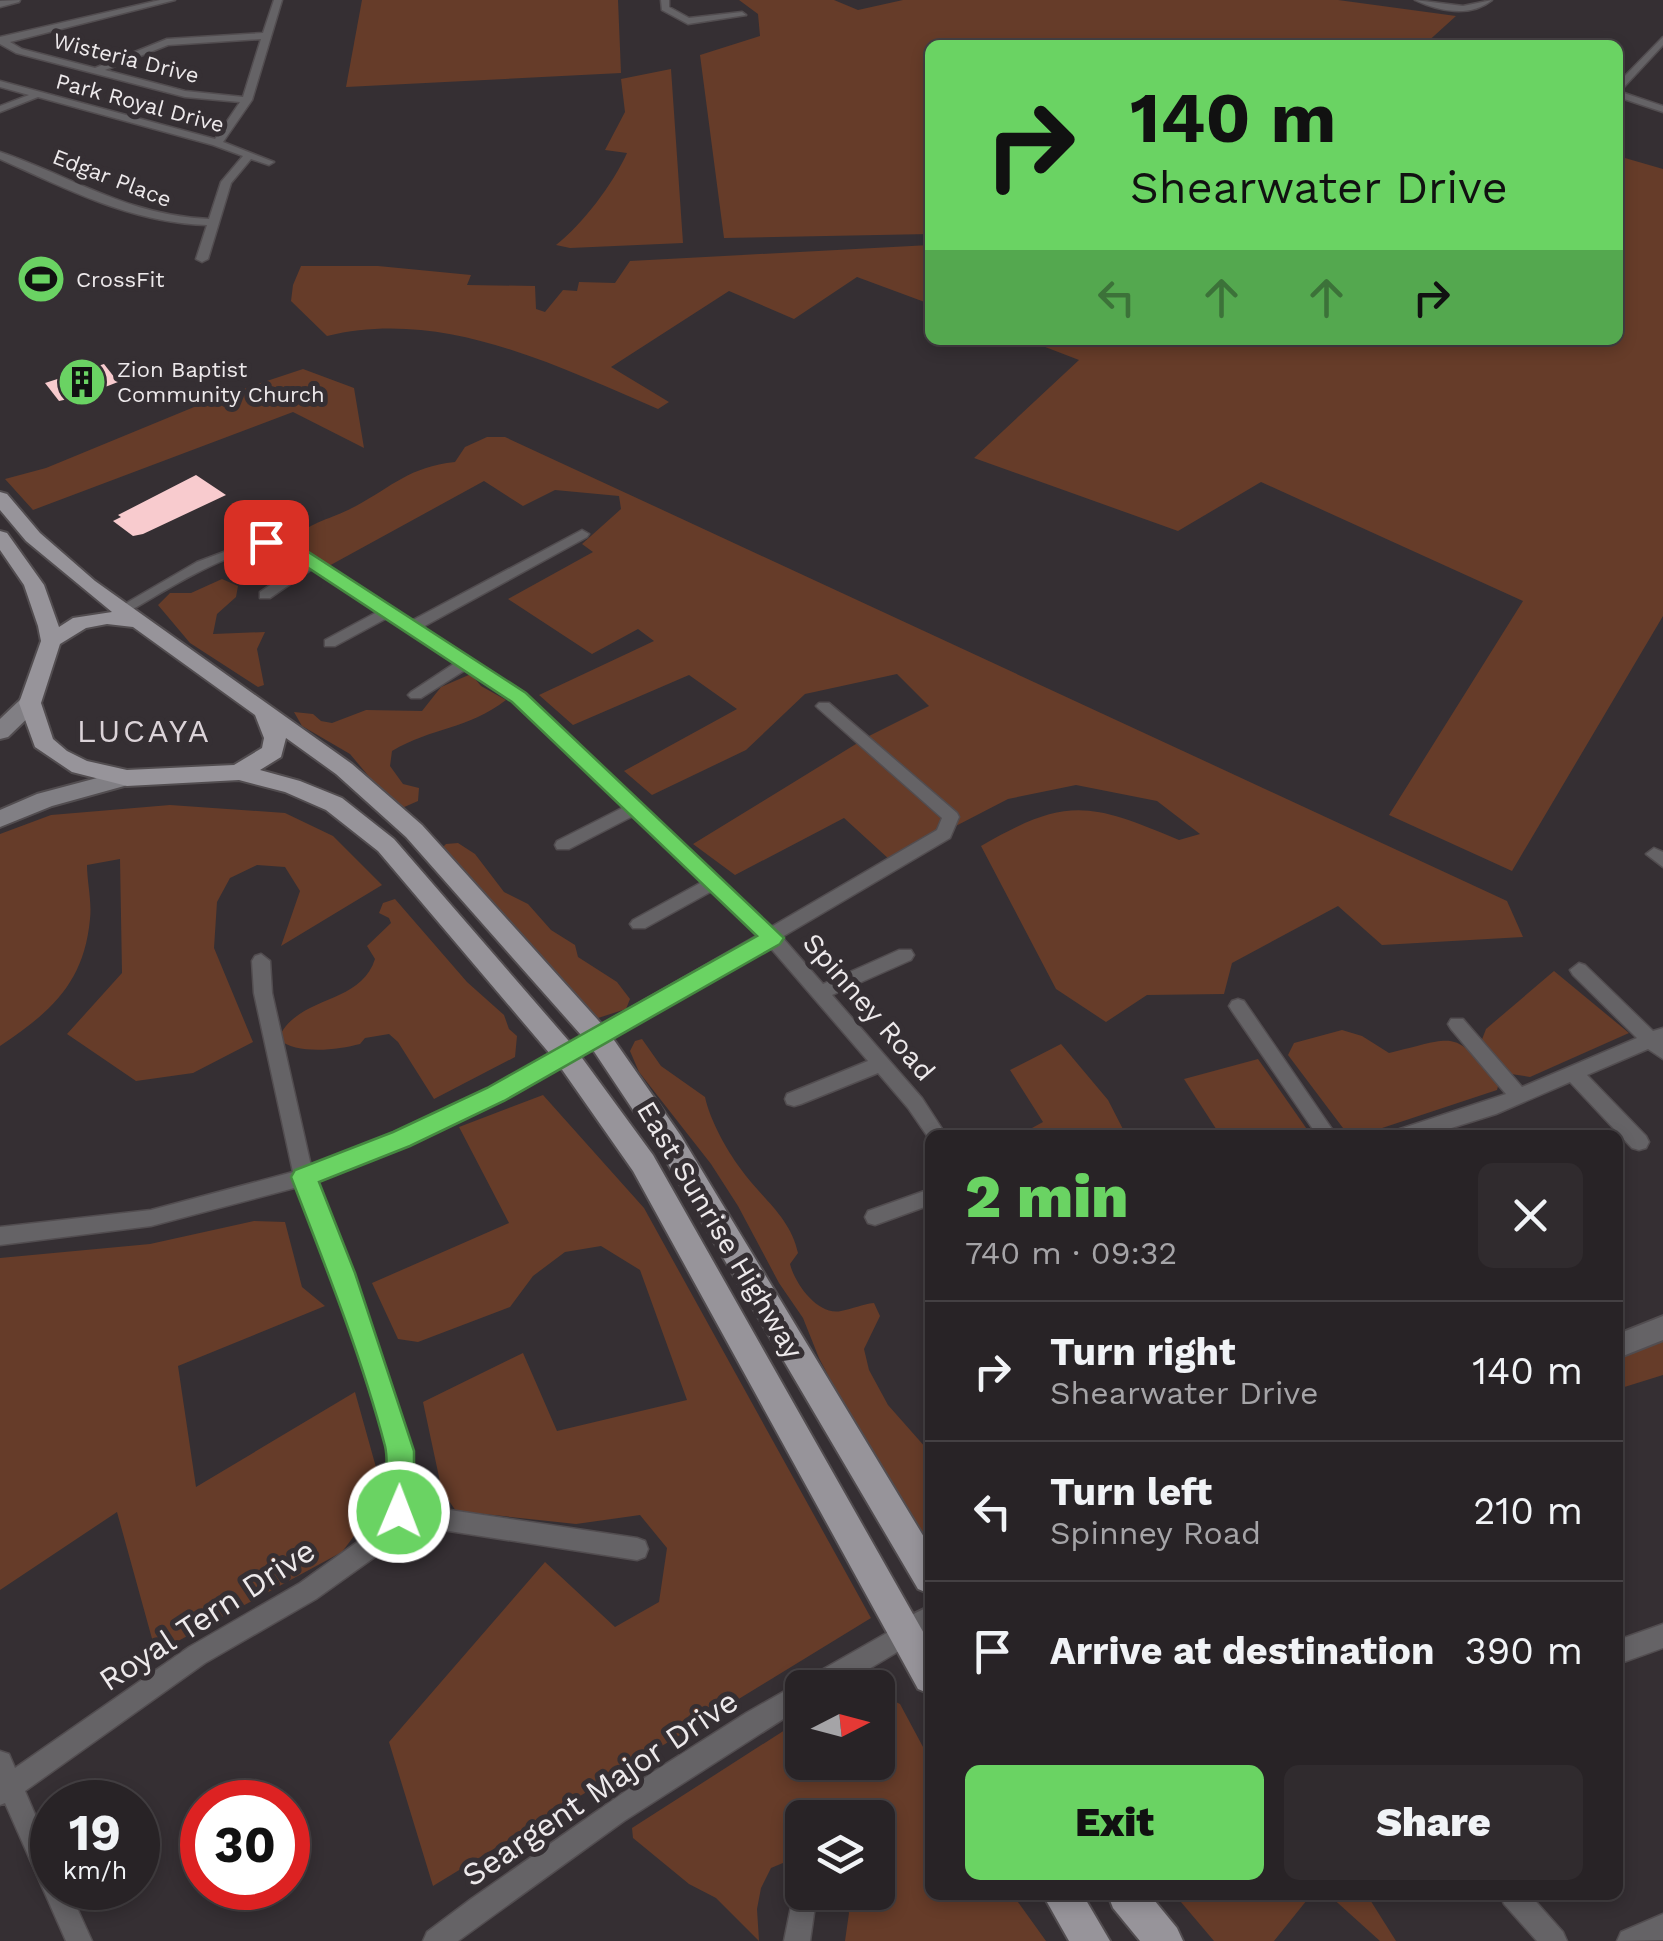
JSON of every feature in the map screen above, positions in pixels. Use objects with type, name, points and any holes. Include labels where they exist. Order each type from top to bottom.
[{"type":"main road","points":[[0,498],[33,537],[130,615]]},
{"type":"main road","points":[[0,537],[38,587],[49,618],[51,641],[30,703],[0,732]]},
{"type":"main road","points":[[51,641],[80,622],[130,615]]},
{"type":"main road","name":"East Sunrise Highway","points":[[130,615],[344,768],[414,832],[598,1037],[671,1144],[925,1570]]},
{"type":"main road","name":"East Sunrise Highway","points":[[30,703],[44,742],[80,767],[126,778],[239,772],[292,786],[334,804],[386,844],[565,1054],[643,1163],[918,1628],[925,1657]]},
{"type":"main road","points":[[239,772],[272,752],[275,738],[265,714]]},
{"type":"main road","points":[[0,818],[45,800],[126,778]]},
{"type":"main road","points":[[1064,1900],[1090,1941]]},
{"type":"main road","points":[[1130,1900],[1164,1941]]},
{"type":"street","points":[[0,4],[16,0]]},
{"type":"street","points":[[1,41],[171,0]]},
{"type":"street","points":[[217,142],[246,100],[278,0]]},
{"type":"street","points":[[664,0],[665,8],[688,22]]},
{"type":"street","points":[[1418,0],[1462,9],[1488,0]]},
{"type":"street","points":[[674,35],[688,22],[742,16]]},
{"type":"street","points":[[95,72],[167,42],[267,36]]},
{"type":"street","points":[[1623,83],[1663,40]]},
{"type":"street","name":"Wisteria Drive","points":[[1,41],[19,51],[185,94],[246,100]]},
{"type":"street","name":"Park Royal Drive","points":[[0,84],[217,142],[269,162]]},
{"type":"street","points":[[0,109],[34,96]]},
{"type":"street","points":[[1623,97],[1663,109]]},
{"type":"street","name":"Edgar Place","points":[[0,155],[141,214],[179,224],[214,222]]},
{"type":"street","points":[[202,259],[226,182],[248,156]]},
{"type":"street","points":[[411,627],[582,534]]},
{"type":"street","name":"Spinney Road","points":[[130,615],[238,549],[257,544],[286,546],[312,562],[519,698],[772,938],[933,1130]]},
{"type":"street","points":[[264,595],[312,562]]},
{"type":"street","points":[[330,643],[387,612]]},
{"type":"street","points":[[416,695],[465,662]]},
{"type":"street","points":[[0,1236],[151,1218],[304,1177],[402,1139],[496,1094],[598,1037],[944,834],[950,818],[824,706]]},
{"type":"street","points":[[564,844],[635,808]]},
{"type":"street","points":[[639,924],[714,883]]},
{"type":"street","points":[[820,994],[906,955]]},
{"type":"street","points":[[261,961],[263,993],[304,1177],[342,1273],[396,1434],[400,1451],[399,1512],[637,1549]]},
{"type":"street","points":[[1446,1129],[1519,1096],[1659,1043],[1580,970]]},
{"type":"street","points":[[1238,1006],[1324,1130]]},
{"type":"street","points":[[1457,1024],[1519,1096]]},
{"type":"street","points":[[794,1099],[881,1064]]},
{"type":"street","points":[[1574,1074],[1638,1142]]},
{"type":"street","points":[[875,1217],[925,1199]]},
{"type":"street","points":[[1623,1344],[1663,1328]]},
{"type":"street","name":"Royal Tern Drive","points":[[3,1780],[197,1655],[308,1591],[372,1546],[399,1512]]},
{"type":"street","points":[[844,1670],[918,1628]]},
{"type":"street","points":[[1623,1650],[1663,1636]]},
{"type":"street","name":"Seargent Major Drive","points":[[436,1941],[547,1860],[785,1704]]},
{"type":"street","points":[[3,1780],[30,1835]]},
{"type":"street","points":[[1517,1900],[1554,1941]]},
{"type":"street","points":[[65,1910],[78,1941]]},
{"type":"street","points":[[797,1941],[801,1910]]},
{"type":"street","points":[[1630,1941],[1663,1927]]},
{"type":"shaded area","points":[[362,0],[618,0],[621,73],[346,87]]},
{"type":"shaded area","points":[[739,0],[834,0],[858,10],[903,0],[1338,0],[1456,16],[1430,40],[925,40],[925,234],[724,238],[700,55],[760,36],[758,14]]},
{"type":"shaded area","points":[[671,69],[683,243],[570,248],[556,245],[596,203],[627,153],[605,150],[625,112],[621,79]]},
{"type":"shaded area","points":[[1623,157],[1663,169],[1663,616],[1512,871],[1389,815],[1523,601],[1261,482],[1178,531],[974,458],[1079,360],[1040,345],[1623,345]]},
{"type":"shaded area","points":[[925,245],[925,302],[857,277],[794,319],[729,291],[611,367],[669,402],[658,409],[538,359],[455,335],[413,329],[370,329],[327,336],[291,301],[301,266],[378,266],[471,275],[467,285],[535,286],[536,309],[545,312],[563,290],[577,291],[579,282],[615,283],[630,261]]},
{"type":"shaded area","points":[[303,369],[354,388],[364,448],[293,412],[33,510],[5,479],[46,468],[216,398]]},
{"type":"shaded area","points":[[487,437],[505,437],[1507,901],[1523,937],[1382,945],[1338,906],[1232,963],[1224,994],[1147,995],[1106,1022],[1056,989],[981,846],[1036,819],[1079,810],[1123,818],[1179,840],[1200,834],[1157,801],[1076,785],[1008,799],[890,860],[844,818],[735,875],[693,844],[869,736],[929,706],[897,674],[805,694],[746,750],[652,795],[624,771],[737,709],[689,675],[573,725],[539,695],[654,641],[638,629],[592,654],[508,599],[593,552],[582,544],[621,509],[619,496],[555,490],[523,506],[484,481],[327,567],[293,538],[402,478],[455,462],[465,447]]},
{"type":"shaded area","points":[[222,579],[238,586],[236,597],[217,614],[213,634],[265,632],[257,649],[264,685],[258,687],[190,643],[158,605],[170,593],[191,593]]},
{"type":"shaded area","points":[[471,674],[481,686],[506,700],[477,717],[392,751],[390,766],[403,784],[419,788],[418,801],[402,808],[392,804],[350,754],[302,726],[294,712],[313,714],[332,723],[366,710],[422,711],[441,687]]},
{"type":"shaded area","points":[[170,805],[285,813],[333,836],[382,885],[281,946],[300,891],[285,867],[257,865],[230,878],[217,902],[214,948],[253,1042],[193,1073],[136,1081],[67,1034],[122,973],[120,859],[87,865],[90,919],[81,961],[49,1008],[0,1046],[0,834],[51,815]]},
{"type":"shaded area","points":[[458,843],[475,854],[504,892],[528,904],[551,930],[575,945],[578,957],[617,982],[630,999],[626,1009],[595,1019],[590,1016],[538,951],[446,856],[442,848]]},
{"type":"shaded area","points":[[395,899],[467,982],[504,1015],[509,1029],[517,1036],[515,1057],[434,1099],[389,1034],[329,1049],[306,1049],[278,1039],[299,1014],[343,993],[367,974],[375,959],[367,946],[391,923],[379,913],[383,903]]},
{"type":"shaded area","points":[[1554,971],[1629,1033],[1530,1077],[1511,1074],[1481,1042],[1486,1029]]},
{"type":"shaded area","points":[[1342,1030],[1362,1036],[1389,1053],[1452,1041],[1472,1053],[1499,1083],[1497,1090],[1376,1130],[1348,1130],[1288,1055],[1294,1043]]},
{"type":"shaded area","points":[[642,1039],[661,1066],[705,1097],[729,1152],[788,1228],[798,1253],[790,1264],[809,1297],[832,1311],[874,1303],[880,1316],[864,1349],[869,1370],[888,1405],[925,1447],[925,1537],[873,1461],[819,1358],[803,1318],[779,1283],[738,1206],[711,1164],[639,1072],[630,1051],[635,1041]]},
{"type":"shaded area","points":[[1061,1044],[1108,1100],[1123,1130],[1028,1130],[1043,1122],[1010,1070]]},
{"type":"shaded area","points":[[1258,1059],[1308,1130],[1217,1130],[1184,1079]]},
{"type":"shaded area","points":[[543,1095],[644,1208],[871,1618],[433,1886],[389,1742],[545,1562],[615,1627],[659,1602],[667,1548],[640,1515],[576,1524],[456,1511],[442,1491],[423,1402],[523,1353],[557,1431],[687,1400],[640,1270],[601,1246],[565,1252],[533,1276],[510,1307],[418,1342],[398,1339],[372,1283],[509,1223],[459,1127]]},
{"type":"shaded area","points":[[254,1221],[285,1222],[302,1287],[325,1306],[178,1366],[196,1487],[355,1392],[384,1496],[342,1552],[156,1653],[117,1512],[0,1590],[0,1258],[150,1244]]},
{"type":"shaded area","points":[[1663,1334],[1663,1375],[1623,1387],[1623,1352]]},
{"type":"shaded area","points":[[895,1702],[925,1751],[925,1900],[1017,1900],[1046,1941],[845,1941],[848,1910],[895,1910],[895,1800],[785,1800],[785,1862],[771,1868],[761,1888],[757,1909],[759,1941],[716,1898],[689,1884],[633,1838],[632,1828],[785,1730],[785,1780],[895,1780]]},
{"type":"shaded area","points":[[1179,1900],[1307,1900],[1274,1941],[1214,1941]]},
{"type":"shaded area","points":[[1335,1900],[1370,1900],[1396,1941],[1380,1941]]},
{"type":"building","name":"Zion Baptist Community Church","points":[[104,364],[118,382],[82,396],[59,401],[45,383]]},
{"type":"building","points":[[196,475],[226,495],[143,534],[133,536],[113,521],[121,517],[118,515]]},
{"type":"place","name":"CrossFit","points":[[41,279]]},
{"type":"place","name":"Zion Baptist Community Church","points":[[82,382]]},
{"type":"district","name":"LUCAYA","points":[[144,731]]},
{"type":"route","points":[[266,542],[286,546],[519,698],[772,938],[496,1094],[402,1139],[304,1177],[386,1400],[400,1451],[399,1512]]}]
